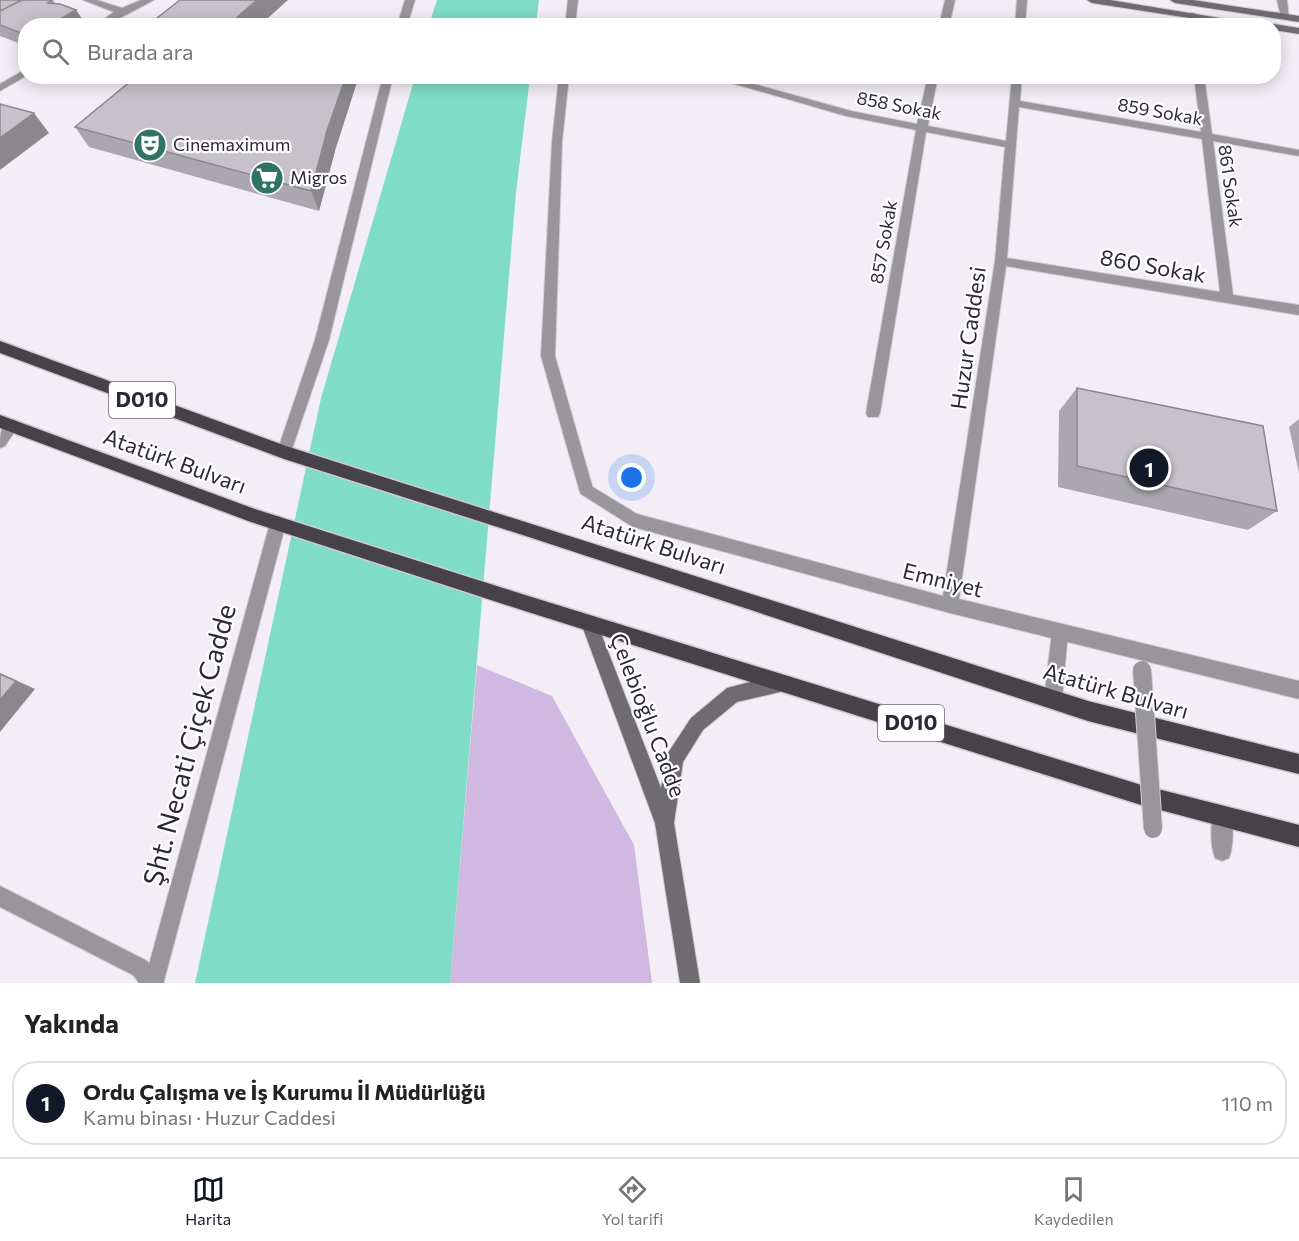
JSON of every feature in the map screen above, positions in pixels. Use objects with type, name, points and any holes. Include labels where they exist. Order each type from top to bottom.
[{"type":"highway","name":"Atatürk Bulvarı","points":[[0,347],[284,452],[1088,711],[1299,764]]},
{"type":"highway","name":"Atatürk Bulvarı","points":[[6,423],[251,514],[525,603],[1138,794],[1299,836]]},
{"type":"main road","points":[[1092,0],[1212,18]]},
{"type":"main road","points":[[1175,0],[1193,1],[1299,20]]},
{"type":"main road","points":[[1281,28],[1299,31]]},
{"type":"main road","name":"Çelebioğlu Cadde","points":[[589,623],[665,823]]},
{"type":"main road","points":[[690,983],[665,823],[674,759],[697,724],[733,694],[780,683]]},
{"type":"street","points":[[88,0],[124,12]]},
{"type":"street","points":[[113,18],[148,0]]},
{"type":"street","points":[[404,18],[410,0]]},
{"type":"street","points":[[571,18],[573,0]]},
{"type":"street","points":[[946,18],[950,0]]},
{"type":"street","points":[[1021,18],[1022,0]]},
{"type":"street","points":[[1282,0],[1286,17]]},
{"type":"street","points":[[0,88],[18,77]]},
{"type":"street","points":[[284,452],[322,340],[385,84]]},
{"type":"street","name":"Emniyet","points":[[563,84],[557,142],[548,356],[586,489],[633,520],[950,605],[1299,690]]},
{"type":"street","name":"858 Sokak","points":[[741,84],[850,114],[1012,145]]},
{"type":"street","name":"857 Sokak","points":[[873,413],[931,84]]},
{"type":"street","name":"Huzur Caddesi","points":[[950,605],[1001,261],[1016,84]]},
{"type":"street","name":"861 Sokak","points":[[1199,84],[1227,299]]},
{"type":"street","name":"859 Sokak","points":[[1015,104],[1299,153]]},
{"type":"street","name":"860 Sokak","points":[[1001,261],[1299,310]]},
{"type":"street","points":[[0,442],[6,423]]},
{"type":"street","name":"Şht. Necati Çiçek Cadde","points":[[153,982],[278,523]]},
{"type":"street","points":[[1053,699],[1060,632]]},
{"type":"street","points":[[1142,670],[1153,829]]},
{"type":"street","points":[[1222,816],[1222,850]]},
{"type":"street","points":[[0,896],[140,968],[153,982]]},
{"type":"shaded area","points":[[437,0],[539,0],[537,18],[431,18]]},
{"type":"shaded area","points":[[413,84],[529,84],[516,192],[450,983],[195,983],[321,398]]},
{"type":"shaded area","points":[[477,665],[552,696],[634,845],[652,983],[450,983]]},
{"type":"building","points":[[0,0],[22,0],[0,11]]},
{"type":"building","points":[[22,0],[52,0],[48,3],[60,4],[76,10],[62,18],[18,18],[18,32],[0,25],[0,11]]},
{"type":"building","points":[[180,0],[257,0],[236,18],[157,18]]},
{"type":"building","points":[[127,84],[343,84],[327,131],[311,191],[75,127]]},
{"type":"building","points":[[0,104],[34,113],[0,138]]},
{"type":"building","points":[[1077,388],[1263,426],[1277,511],[1077,466]]},
{"type":"building","points":[[0,674],[16,681],[0,700]]},
{"type":"place","name":"Cinemaximum","points":[[150,145]]},
{"type":"place","name":"Migros","points":[[267,178]]},
{"type":"place","name":"Ordu Çalışma ve İş Kurumu İl Müdürlüğü","points":[[1149,468]]}]
